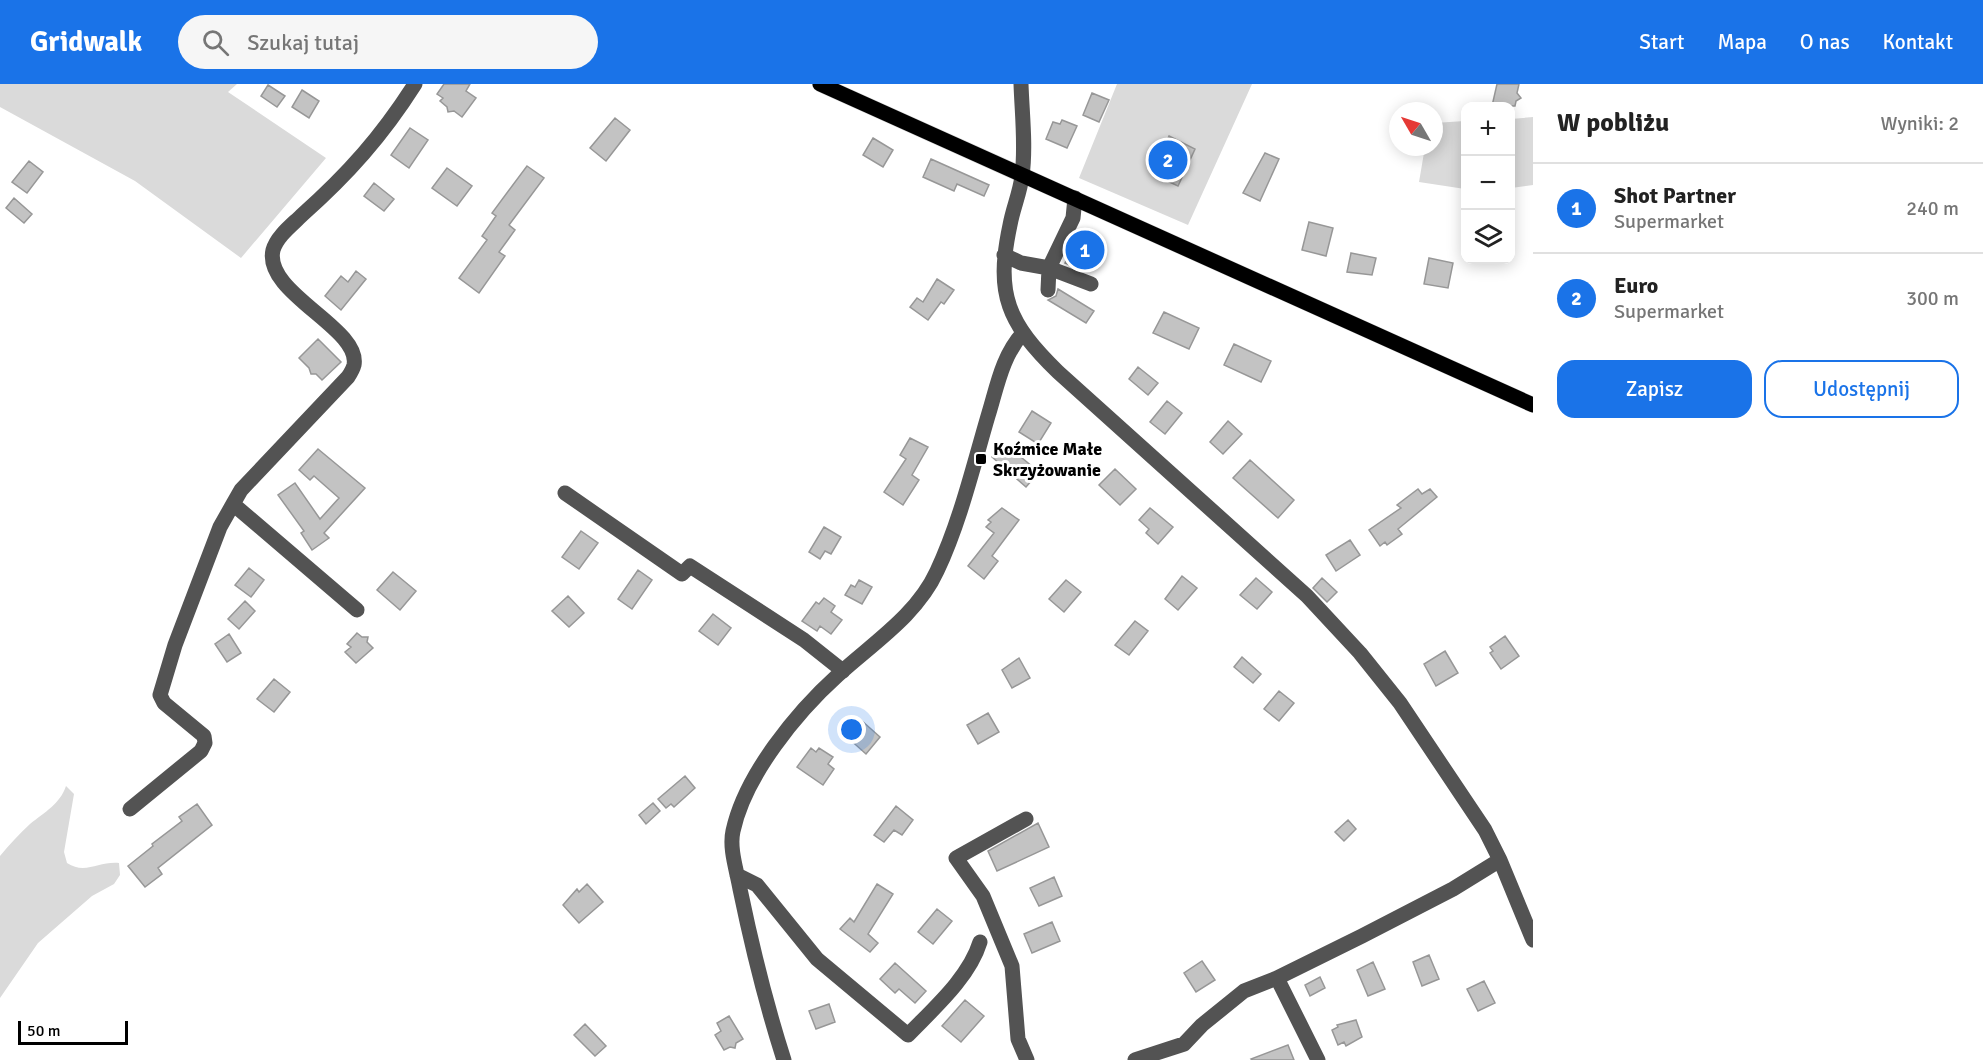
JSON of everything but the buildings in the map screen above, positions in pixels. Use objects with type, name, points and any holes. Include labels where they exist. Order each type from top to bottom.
[{"type":"main road","points":[[820,84],[1533,405]]},
{"type":"street","points":[[130,809],[201,751],[205,743],[204,736],[164,703],[160,695],[175,645],[220,527],[241,490],[348,378],[354,363],[351,350],[340,336],[282,281],[272,259],[274,247],[285,231],[345,177],[372,147],[415,84]]},
{"type":"street","points":[[1021,84],[1023,174],[1004,255],[1003,273],[1009,306],[1023,333],[1058,372],[1307,596],[1360,653],[1400,703],[1467,800],[1500,860],[1533,940]]},
{"type":"street","points":[[1048,290],[1049,268],[1073,218],[1076,198]]},
{"type":"street","points":[[1004,255],[1022,263],[1049,268],[1091,284]]},
{"type":"street","points":[[784,1060],[757,969],[732,842],[733,830],[749,793],[791,723],[843,671],[894,626],[930,585],[945,551],[1006,357],[1023,333]]},
{"type":"street","points":[[565,493],[682,573],[690,566],[804,640],[843,671]]},
{"type":"street","points":[[232,504],[357,610]]},
{"type":"street","points":[[1026,819],[956,858],[983,896],[1012,966],[1018,1039],[1027,1060]]},
{"type":"street","points":[[1135,1060],[1184,1044],[1202,1025],[1244,991],[1277,978],[1453,889],[1500,860]]},
{"type":"street","points":[[738,875],[757,885],[817,958],[908,1035],[944,997],[976,955],[980,942]]},
{"type":"street","points":[[1277,978],[1318,1060]]},
{"type":"shaded area","points":[[0,84],[237,84],[228,92],[326,158],[241,258],[135,181],[0,107]]},
{"type":"shaded area","points":[[1117,84],[1252,84],[1188,225],[1079,178]]},
{"type":"shaded area","points":[[1533,117],[1533,185],[1515,187],[1515,156],[1515,119]]},
{"type":"shaded area","points":[[1461,121],[1461,188],[1419,182],[1423,156],[1443,156],[1443,122]]},
{"type":"shaded area","points":[[66,786],[74,794],[64,852],[67,863],[86,868],[119,863],[120,875],[114,884],[92,896],[38,943],[0,998],[0,856],[26,828],[56,803]]},
{"type":"place","name":"Euro","points":[[1168,160]]},
{"type":"place","name":"Shot Partner","points":[[1085,250]]},
{"type":"place","name":"Koźmice Małe Skrzyżowanie","points":[[981,459]]}]
